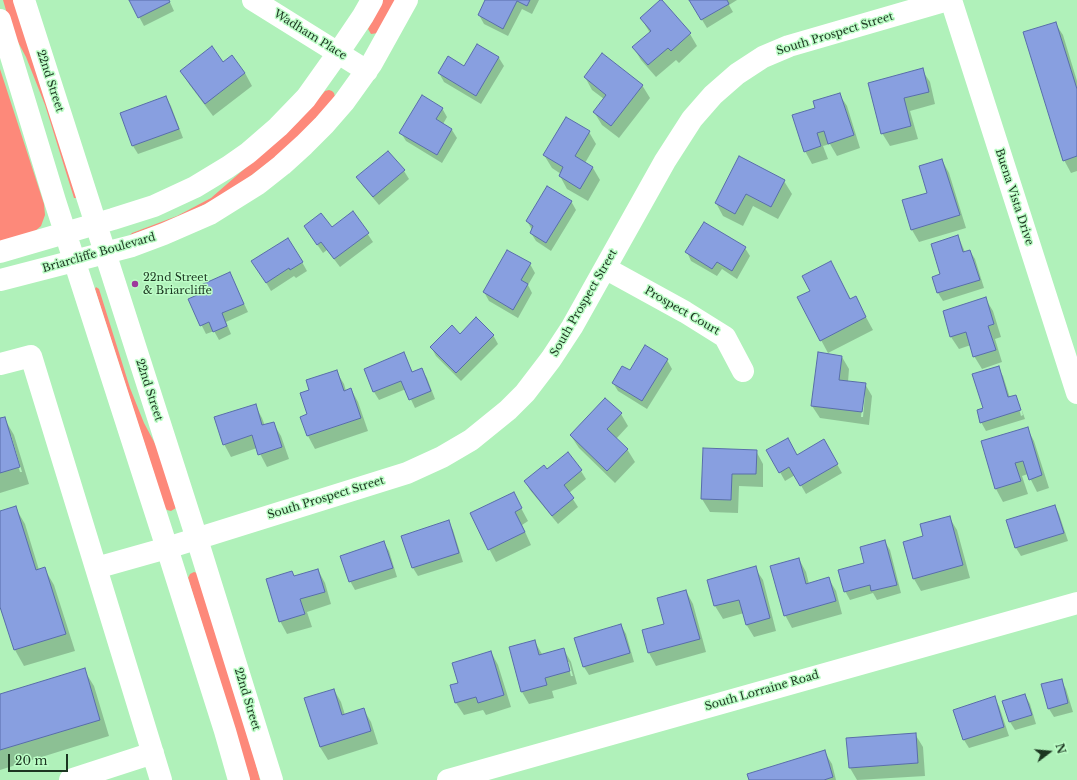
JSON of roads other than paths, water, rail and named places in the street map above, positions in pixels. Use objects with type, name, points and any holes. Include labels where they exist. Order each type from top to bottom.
[{"type":"street","name":"22nd Street","points":[[24,0],[197,538],[272,780]]},
{"type":"street","name":"Wadham Place","points":[[253,0],[367,71]]},
{"type":"street","points":[[0,252],[154,206],[194,187],[228,167],[248,153],[278,127],[306,98],[363,16],[372,0]]},
{"type":"street","name":"Briarcliffe Boulevard","points":[[0,280],[132,246],[210,214],[258,184],[282,165],[324,125],[344,102],[367,71],[408,0]]},
{"type":"street","name":"South Prospect Street","points":[[96,568],[167,548],[407,473],[442,457],[471,440],[508,410],[525,393],[542,370],[572,327],[665,161],[692,119],[713,95],[737,74],[763,57],[789,46],[950,0]]},
{"type":"street","name":"Buena Vista Drive","points":[[950,0],[1077,393]]},
{"type":"street","points":[[0,20],[65,233],[167,548],[239,780]]},
{"type":"street","name":"Prospect Court","points":[[605,268],[685,312],[725,337],[743,371]]},
{"type":"street","points":[[0,364],[31,356],[161,780]]},
{"type":"street","name":"South Lorraine Road","points":[[448,780],[1077,603]]},
{"type":"street","points":[[70,780],[153,753]]},
{"type":"place","name":"22nd Street & Briarcliffe","points":[[135,284]]}]
